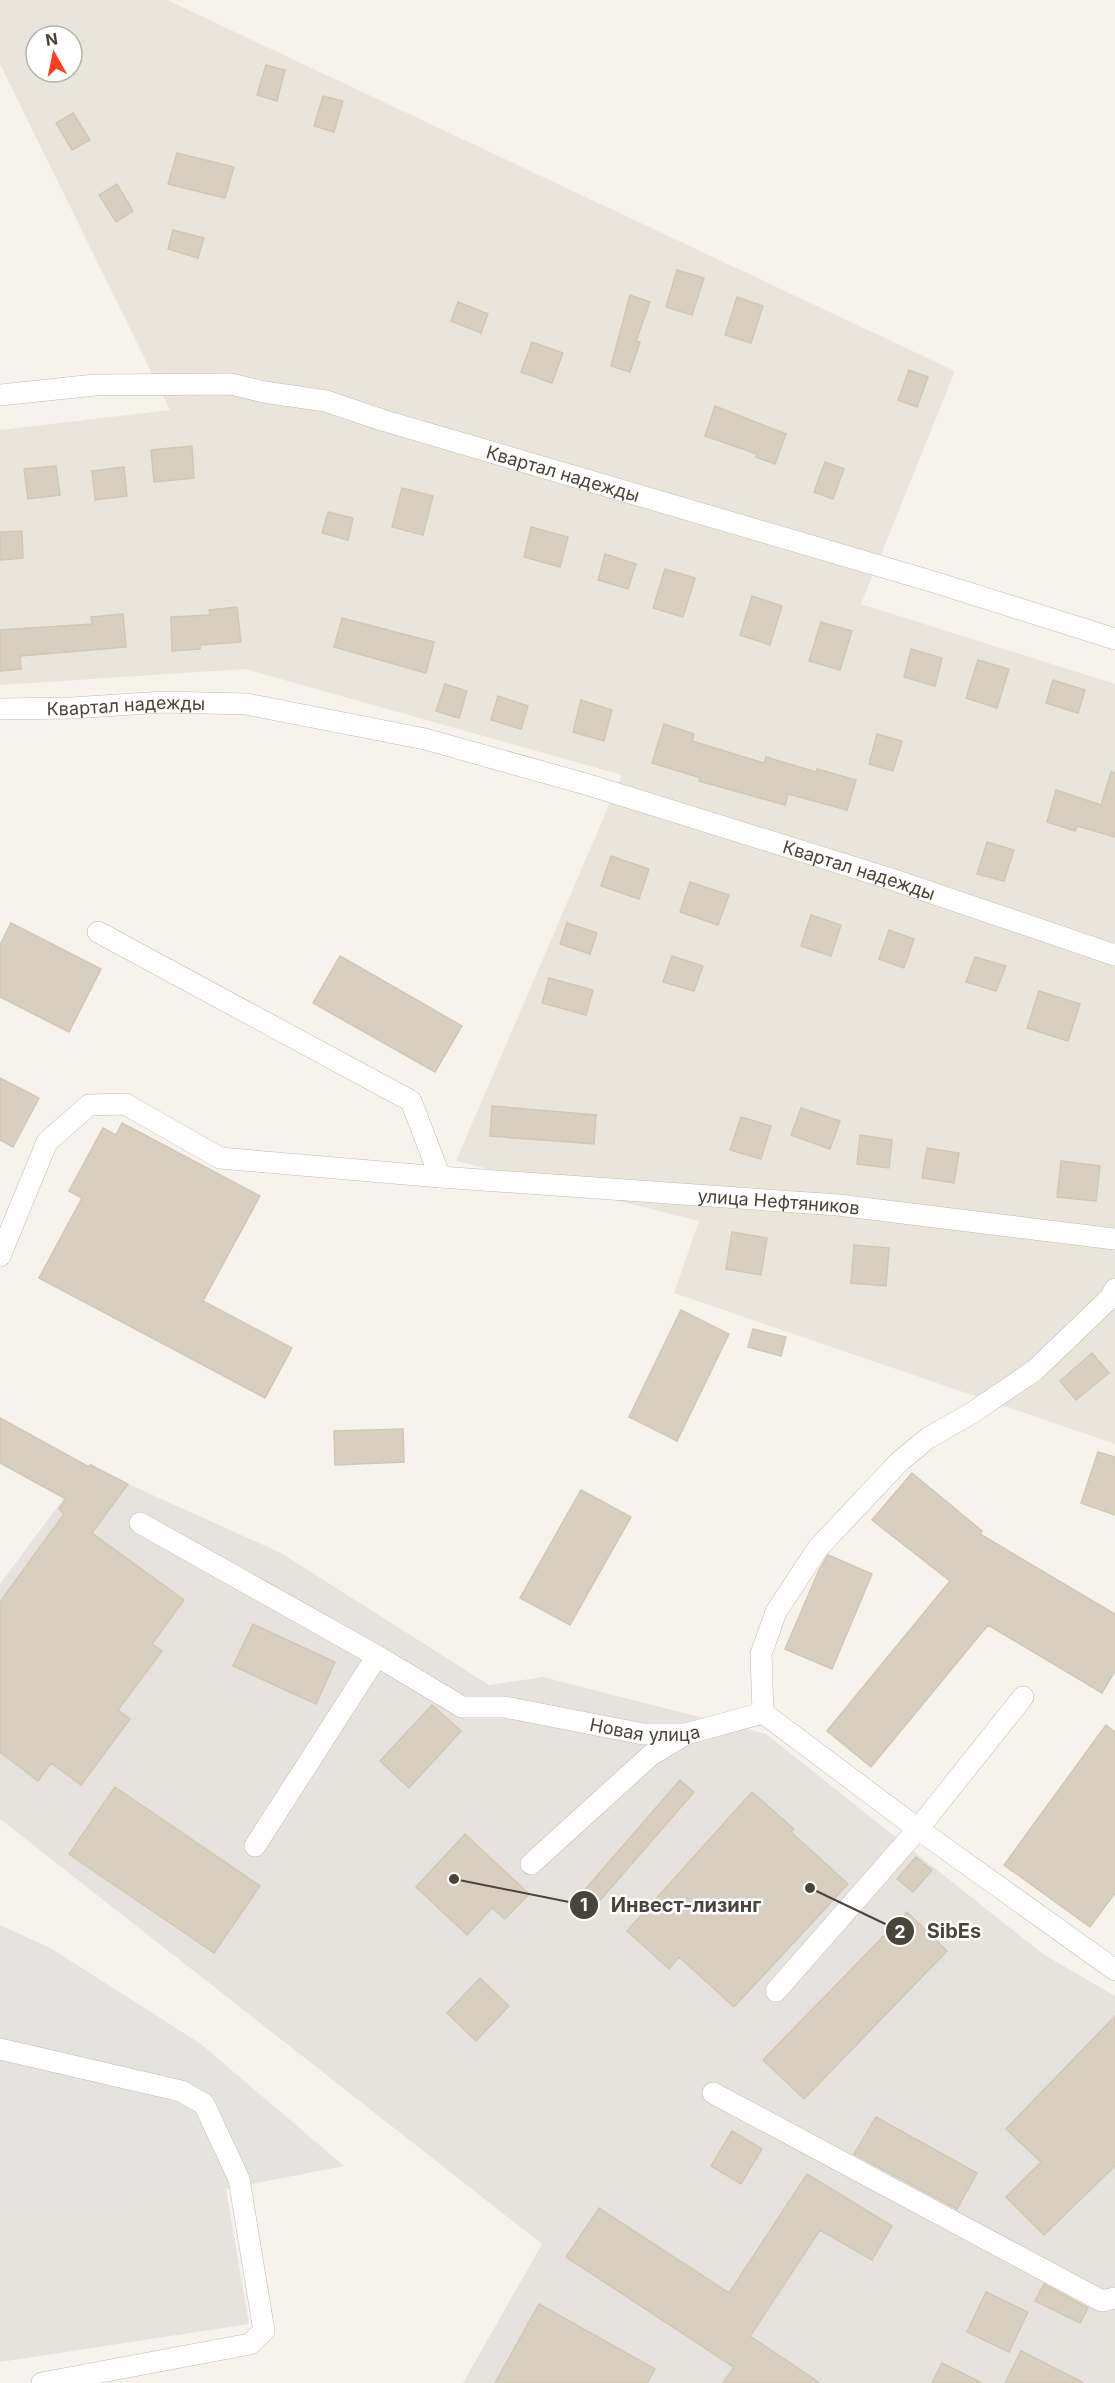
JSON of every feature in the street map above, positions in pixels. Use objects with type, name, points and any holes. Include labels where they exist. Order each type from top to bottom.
[{"type":"street","name":"Квартал надежды","points":[[0,395],[95,385],[231,384],[264,392],[326,401],[382,420],[912,576],[1115,639]]},
{"type":"street","name":"Квартал надежды","points":[[0,709],[71,708],[164,702],[246,704],[425,739],[589,785],[880,876],[1115,955]]},
{"type":"street","points":[[98,932],[411,1101],[440,1177]]},
{"type":"street","name":"улица Нефтяников","points":[[0,1256],[46,1142],[89,1105],[125,1104],[220,1158],[440,1177],[838,1205],[1115,1239]]},
{"type":"street","points":[[1115,1289],[1110,1298],[1035,1370],[972,1413],[928,1437],[899,1462],[818,1548],[776,1612],[761,1654],[763,1713],[918,1829],[1115,1970]]},
{"type":"street","name":"Новая улица","points":[[140,1523],[377,1656],[462,1707],[505,1707],[644,1734],[686,1734],[763,1713]]},
{"type":"street","points":[[255,1846],[377,1656]]},
{"type":"street","points":[[776,1991],[918,1829],[1023,1697]]},
{"type":"street","points":[[531,1864],[651,1755],[686,1734]]},
{"type":"street","points":[[0,2049],[181,2091],[204,2104],[238,2179],[264,2331],[250,2344],[42,2383]]},
{"type":"street","points":[[713,2093],[1102,2301],[1115,2298]]},
{"type":"shaded area","points":[[0,0],[167,0],[955,371],[861,604],[1115,684],[1115,1444],[674,1293],[699,1221],[456,1161],[622,775],[245,669],[0,685],[0,430],[170,410],[0,64]]},
{"type":"shaded area","points":[[90,1463],[128,1484],[281,1553],[489,1685],[543,1677],[766,1734],[1043,1954],[1115,1996],[1115,2383],[463,2383],[542,2244],[0,1819],[0,1584]]},
{"type":"shaded area","points":[[0,1925],[52,1949],[201,2044],[344,2166],[226,2189],[0,2216]]},
{"type":"shaded area","points":[[226,2189],[249,2324],[0,2362],[0,2216]]},
{"type":"building","points":[[266,65],[285,70],[277,101],[257,95]]},
{"type":"building","points":[[323,96],[343,101],[334,132],[314,126]]},
{"type":"building","points":[[73,113],[90,140],[72,150],[56,123]]},
{"type":"building","points":[[177,153],[234,167],[225,198],[168,184]]},
{"type":"building","points":[[117,184],[133,211],[116,222],[99,195]]},
{"type":"building","points":[[173,230],[204,238],[198,258],[168,249]]},
{"type":"building","points":[[677,270],[704,278],[692,315],[666,307]]},
{"type":"building","points":[[630,295],[650,302],[636,341],[640,342],[630,372],[611,366]]},
{"type":"building","points":[[737,297],[763,306],[751,343],[725,335]]},
{"type":"building","points":[[458,302],[488,314],[481,333],[451,321]]},
{"type":"building","points":[[532,342],[563,353],[552,383],[521,372]]},
{"type":"building","points":[[909,370],[928,377],[917,407],[898,400]]},
{"type":"building","points":[[715,406],[786,434],[775,464],[756,457],[757,454],[705,436]]},
{"type":"building","points":[[192,446],[194,478],[154,482],[151,450]]},
{"type":"building","points":[[825,462],[844,469],[833,499],[814,492]]},
{"type":"building","points":[[56,466],[60,495],[28,499],[24,469]]},
{"type":"building","points":[[124,467],[127,496],[95,500],[92,471]]},
{"type":"building","points":[[402,488],[433,496],[423,535],[392,527]]},
{"type":"building","points":[[328,512],[353,518],[348,540],[322,533]]},
{"type":"building","points":[[531,527],[568,537],[560,567],[524,557]]},
{"type":"building","points":[[22,531],[23,558],[0,560],[0,532]]},
{"type":"building","points":[[605,554],[636,564],[628,589],[598,580]]},
{"type":"building","points":[[665,569],[695,578],[683,617],[653,608]]},
{"type":"building","points":[[752,596],[782,606],[770,645],[740,635]]},
{"type":"building","points":[[237,607],[241,642],[200,645],[200,649],[172,651],[171,617],[210,615],[209,610]]},
{"type":"building","points":[[123,614],[126,647],[20,656],[21,669],[0,671],[0,630],[92,624],[91,617]]},
{"type":"building","points":[[342,618],[434,642],[426,673],[334,647]]},
{"type":"building","points":[[821,622],[852,631],[840,670],[809,661]]},
{"type":"building","points":[[911,649],[942,658],[935,686],[904,677]]},
{"type":"building","points":[[978,660],[1009,669],[997,708],[966,698]]},
{"type":"building","points":[[1053,680],[1085,690],[1078,713],[1046,703]]},
{"type":"building","points":[[445,684],[467,691],[459,718],[436,711]]},
{"type":"building","points":[[498,696],[528,706],[521,729],[491,720]]},
{"type":"building","points":[[581,700],[612,710],[604,741],[573,732]]},
{"type":"building","points":[[664,724],[694,734],[692,741],[764,763],[766,757],[816,772],[817,769],[856,780],[847,810],[788,794],[785,805],[699,781],[701,778],[652,763]]},
{"type":"building","points":[[877,734],[902,741],[893,771],[869,764]]},
{"type":"building","points":[[1111,772],[1115,773],[1115,837],[1077,826],[1075,831],[1047,822],[1056,790],[1101,805]]},
{"type":"building","points":[[987,842],[1014,850],[1004,881],[977,874]]},
{"type":"building","points":[[611,856],[649,869],[639,899],[601,886]]},
{"type":"building","points":[[690,882],[729,895],[718,925],[680,912]]},
{"type":"building","points":[[811,915],[841,925],[831,956],[801,946]]},
{"type":"building","points":[[11,923],[101,969],[69,1032],[0,997],[0,945]]},
{"type":"building","points":[[567,923],[597,933],[590,954],[560,944]]},
{"type":"building","points":[[889,930],[914,939],[904,968],[879,959]]},
{"type":"building","points":[[340,956],[462,1026],[435,1072],[313,1003]]},
{"type":"building","points":[[672,956],[703,966],[694,991],[663,982]]},
{"type":"building","points":[[975,957],[1006,966],[996,991],[966,982]]},
{"type":"building","points":[[549,978],[593,990],[586,1015],[542,1003]]},
{"type":"building","points":[[1039,991],[1080,1004],[1068,1041],[1027,1028]]},
{"type":"building","points":[[0,1078],[39,1098],[13,1147],[0,1140]]},
{"type":"building","points":[[492,1106],[596,1115],[594,1144],[490,1136]]},
{"type":"building","points":[[801,1108],[840,1121],[830,1149],[791,1135]]},
{"type":"building","points":[[741,1117],[771,1126],[761,1159],[730,1150]]},
{"type":"building","points":[[122,1123],[260,1196],[203,1301],[292,1348],[265,1398],[39,1278],[82,1198],[69,1191],[103,1128],[116,1135]]},
{"type":"building","points":[[860,1135],[892,1140],[889,1168],[857,1164]]},
{"type":"building","points":[[927,1148],[959,1153],[954,1183],[922,1178]]},
{"type":"building","points":[[1061,1161],[1100,1166],[1096,1201],[1057,1197]]},
{"type":"building","points":[[732,1232],[767,1238],[761,1275],[726,1269]]},
{"type":"building","points":[[854,1245],[889,1248],[886,1286],[851,1283]]},
{"type":"building","points":[[681,1310],[729,1334],[677,1441],[629,1417]]},
{"type":"building","points":[[753,1329],[786,1337],[781,1356],[748,1347]]},
{"type":"building","points":[[1092,1353],[1109,1373],[1076,1400],[1060,1381]]},
{"type":"building","points":[[0,1418],[89,1467],[90,1465],[128,1484],[92,1533],[184,1600],[152,1644],[162,1651],[118,1710],[130,1719],[81,1785],[51,1763],[38,1781],[0,1752],[0,1602],[64,1514],[59,1509],[66,1499],[0,1463]]},
{"type":"building","points":[[403,1429],[404,1462],[335,1465],[334,1431]]},
{"type":"building","points":[[1098,1452],[1115,1457],[1115,1515],[1081,1503]]},
{"type":"building","points":[[912,1473],[982,1531],[980,1534],[1115,1614],[1115,1671],[1102,1693],[988,1625],[871,1767],[827,1731],[950,1581],[872,1520]]},
{"type":"building","points":[[581,1490],[631,1517],[570,1625],[520,1598]]},
{"type":"building","points":[[828,1555],[872,1574],[832,1669],[785,1649],[819,1570]]},
{"type":"building","points":[[253,1624],[335,1662],[316,1704],[233,1666]]},
{"type":"building","points":[[432,1705],[461,1731],[409,1788],[380,1761]]},
{"type":"building","points":[[1106,1725],[1115,1732],[1115,1893],[1090,1927],[1004,1865]]},
{"type":"building","points":[[680,1780],[694,1792],[596,1905],[582,1893]]},
{"type":"building","points":[[115,1787],[260,1886],[214,1953],[69,1854]]},
{"type":"building","points":[[752,1792],[794,1829],[791,1832],[848,1884],[734,2007],[679,1957],[669,1969],[627,1931]]},
{"type":"building","points":[[465,1834],[529,1894],[505,1919],[492,1908],[467,1935],[416,1887]]},
{"type":"building","points":[[916,1857],[932,1870],[913,1892],[897,1879]]},
{"type":"building","points":[[907,1912],[947,1951],[804,2099],[763,2060]]},
{"type":"building","points":[[480,1978],[509,2006],[476,2041],[447,2013]]},
{"type":"building","points":[[1115,2016],[1115,2166],[1044,2235],[1006,2197],[1041,2162],[1006,2129]]},
{"type":"building","points":[[876,2117],[977,2173],[957,2209],[854,2154]]},
{"type":"building","points":[[732,2131],[762,2149],[741,2184],[711,2166]]},
{"type":"building","points":[[807,2174],[892,2226],[872,2260],[820,2230],[750,2336],[820,2383],[723,2383],[734,2367],[566,2257],[599,2208],[729,2293]]},
{"type":"building","points":[[1044,2284],[1088,2308],[1080,2323],[1035,2301]]},
{"type":"building","points":[[986,2292],[1028,2312],[1009,2352],[967,2332]]},
{"type":"building","points":[[539,2304],[655,2369],[647,2383],[495,2383]]},
{"type":"building","points":[[1021,2351],[1084,2383],[1005,2383]]},
{"type":"building","points":[[942,2363],[982,2383],[932,2383]]},
{"type":"place","name":"Инвест-лизинг","points":[[454,1879]]},
{"type":"place","name":"SibEs","points":[[810,1888]]}]
